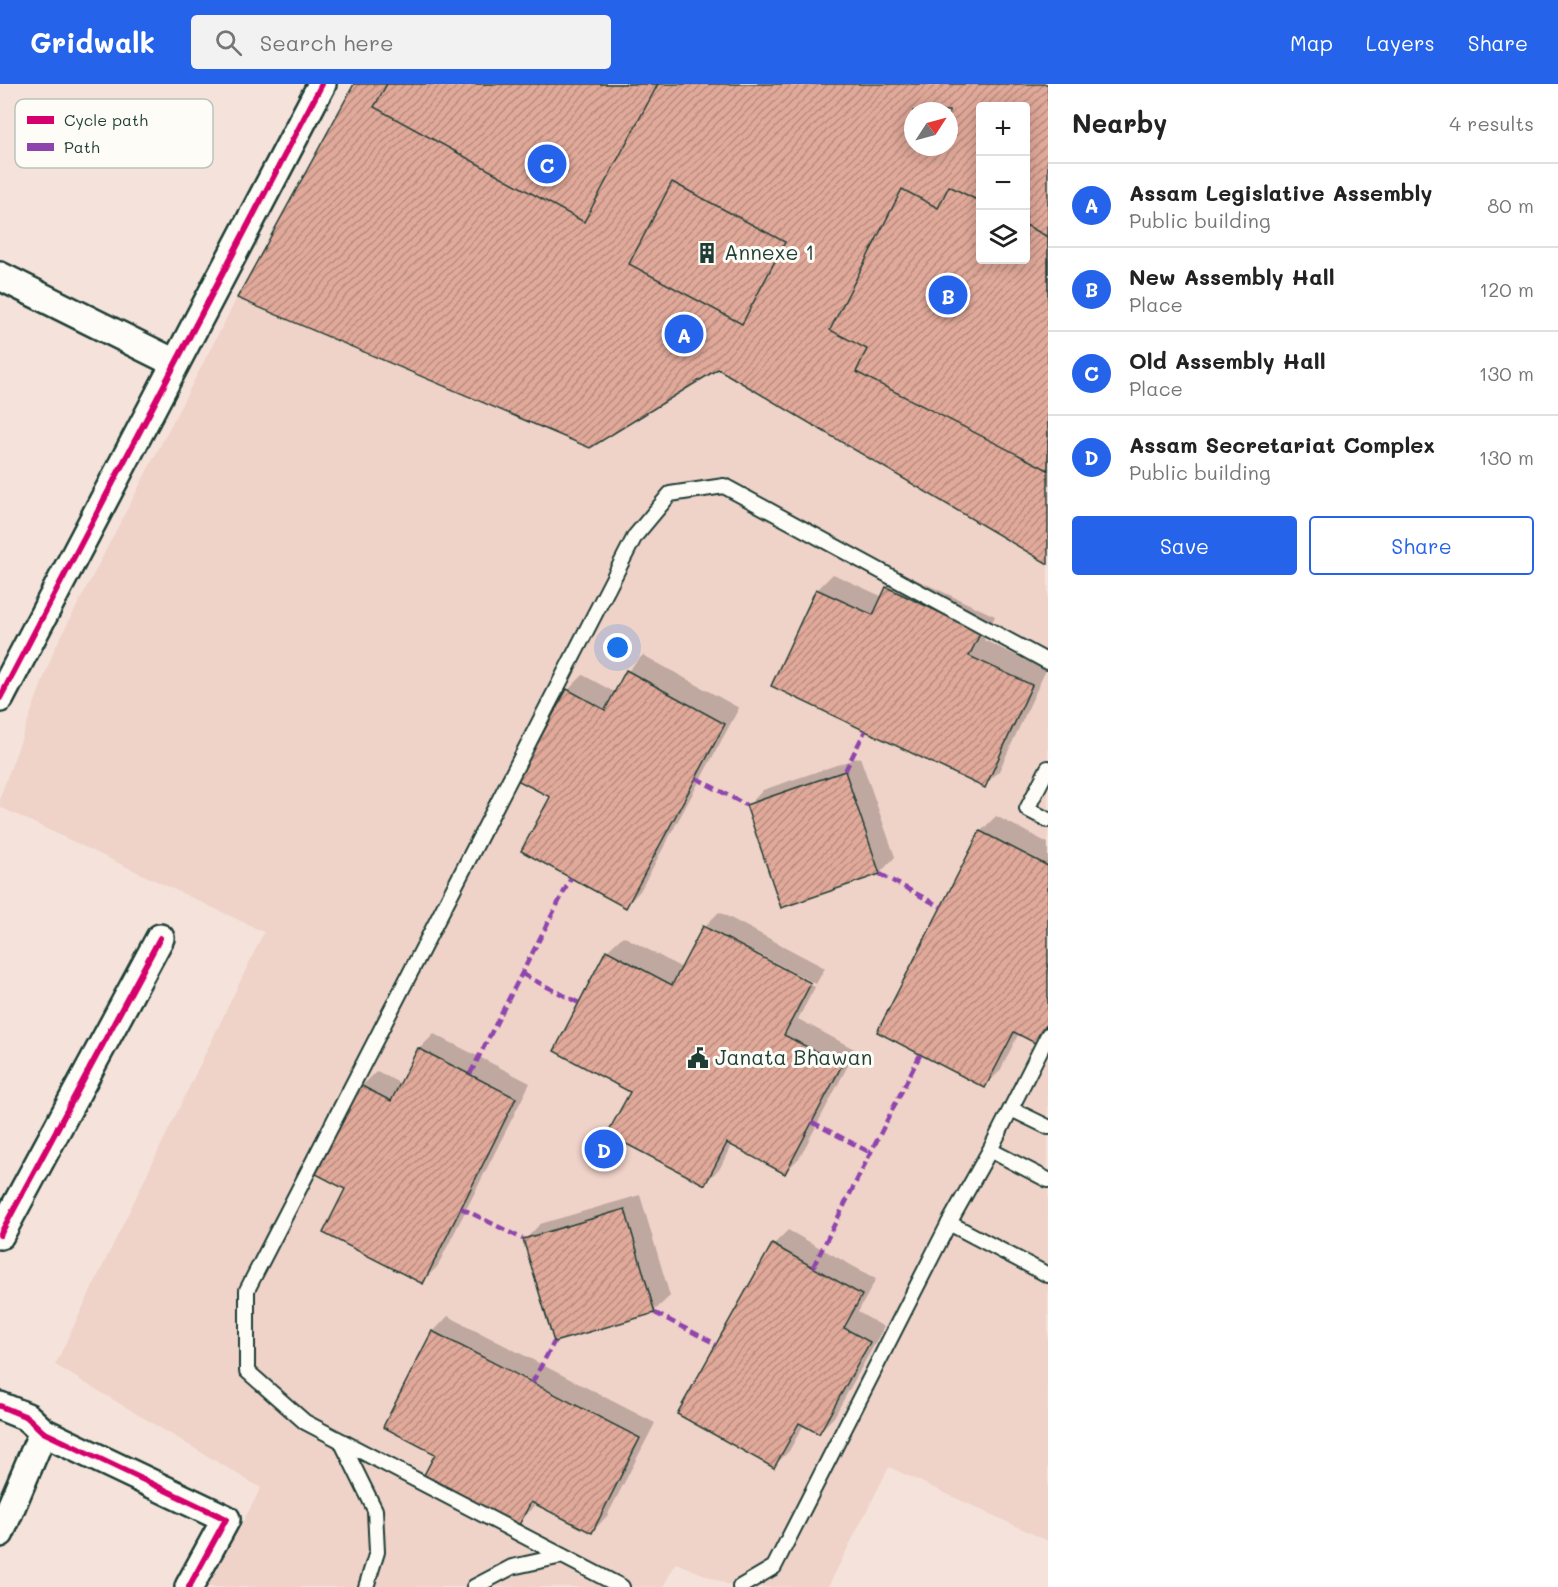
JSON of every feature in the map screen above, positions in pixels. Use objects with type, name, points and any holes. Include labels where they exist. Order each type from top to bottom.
[{"type":"street","points":[[0,698],[322,84]]},
{"type":"street","points":[[0,276],[175,363]]},
{"type":"street","points":[[0,1235],[160,938]]},
{"type":"street","points":[[0,1406],[27,1417],[43,1432],[226,1519],[189,1587]]},
{"type":"street","points":[[0,1533],[43,1432]]},
{"type":"lane","points":[[622,1587],[305,1422],[247,1371],[247,1290],[635,536],[670,494],[724,486],[1048,662]]},
{"type":"lane","points":[[1048,768],[1026,809],[1048,820]]},
{"type":"lane","points":[[740,1587],[774,1567],[949,1223],[990,1150],[1048,1035]]},
{"type":"lane","points":[[1011,1108],[1048,1127]]},
{"type":"lane","points":[[990,1150],[1048,1180]]},
{"type":"lane","points":[[949,1223],[1048,1275]]},
{"type":"lane","points":[[341,1441],[375,1510],[377,1552],[366,1587]]},
{"type":"lane","points":[[474,1587],[512,1567],[562,1556]]},
{"type":"shaded area","points":[[237,298],[590,448],[718,369],[1048,564],[1048,1541],[889,1467],[828,1587],[734,1587],[676,1563],[663,1587],[208,1587],[261,1488],[55,1365],[264,932],[0,807],[0,797],[54,650]]},
{"type":"building","points":[[354,84],[1048,84],[1048,564],[718,369],[590,448],[237,298]]},
{"type":"building","points":[[387,84],[658,84],[584,222],[374,107]]},
{"type":"building","name":"Annexe 1","points":[[672,182],[785,242],[742,324],[629,264]]},
{"type":"building","points":[[949,186],[976,200],[976,264],[1030,264],[1030,227],[1048,237],[1048,470],[856,372],[867,349],[830,330],[902,189],[938,208]]},
{"type":"building","points":[[886,587],[981,632],[969,656],[1032,685],[985,788],[771,686],[816,589],[873,615]]},
{"type":"building","points":[[626,670],[725,724],[626,908],[521,851],[550,797],[517,780],[567,689],[605,710]]},
{"type":"building","points":[[845,771],[880,874],[781,908],[746,805]]},
{"type":"building","name":"Janata Bhawan","points":[[980,831],[1048,866],[1048,1021],[1037,1044],[1014,1032],[985,1088],[877,1032]]},
{"type":"building","name":"Janata Bhawan","points":[[703,926],[811,983],[784,1035],[842,1065],[785,1174],[727,1143],[705,1185],[607,1134],[630,1092],[554,1051],[606,950],[672,985]]},
{"type":"building","points":[[418,1048],[516,1098],[423,1284],[323,1233],[345,1189],[316,1174],[360,1085],[391,1101]]},
{"type":"building","points":[[625,1209],[655,1313],[554,1342],[523,1239]]},
{"type":"building","points":[[772,1244],[862,1295],[844,1328],[870,1342],[819,1434],[799,1423],[774,1468],[677,1414]]},
{"type":"building","points":[[432,1331],[640,1438],[592,1533],[531,1502],[518,1527],[423,1477],[435,1454],[383,1427]]},
{"type":"marked path","points":[[845,771],[865,731]]},
{"type":"marked path","points":[[696,778],[746,805]]},
{"type":"marked path","points":[[880,874],[941,907]]},
{"type":"marked path","points":[[470,1074],[571,878]]},
{"type":"marked path","points":[[522,974],[579,1003]]},
{"type":"marked path","points":[[813,1267],[920,1055]]},
{"type":"marked path","points":[[812,1122],[871,1153]]},
{"type":"marked path","points":[[461,1208],[523,1239]]},
{"type":"marked path","points":[[655,1313],[716,1344]]},
{"type":"marked path","points":[[532,1383],[554,1342]]},
{"type":"cycle path","points":[[0,698],[322,84]]},
{"type":"cycle path","points":[[0,1235],[160,938]]},
{"type":"cycle path","points":[[0,1406],[27,1417],[43,1432],[226,1519],[189,1587]]},
{"type":"place","name":"Old Assembly Hall","points":[[547,164]]},
{"type":"place","name":"Annexe 1","points":[[707,253]]},
{"type":"place","name":"New Assembly Hall","points":[[948,295]]},
{"type":"place","name":"Assam Legislative Assembly","points":[[684,334]]},
{"type":"place","name":"Janata Bhawan","points":[[698,1058]]},
{"type":"place","name":"Assam Secretariat Complex","points":[[604,1149]]}]
